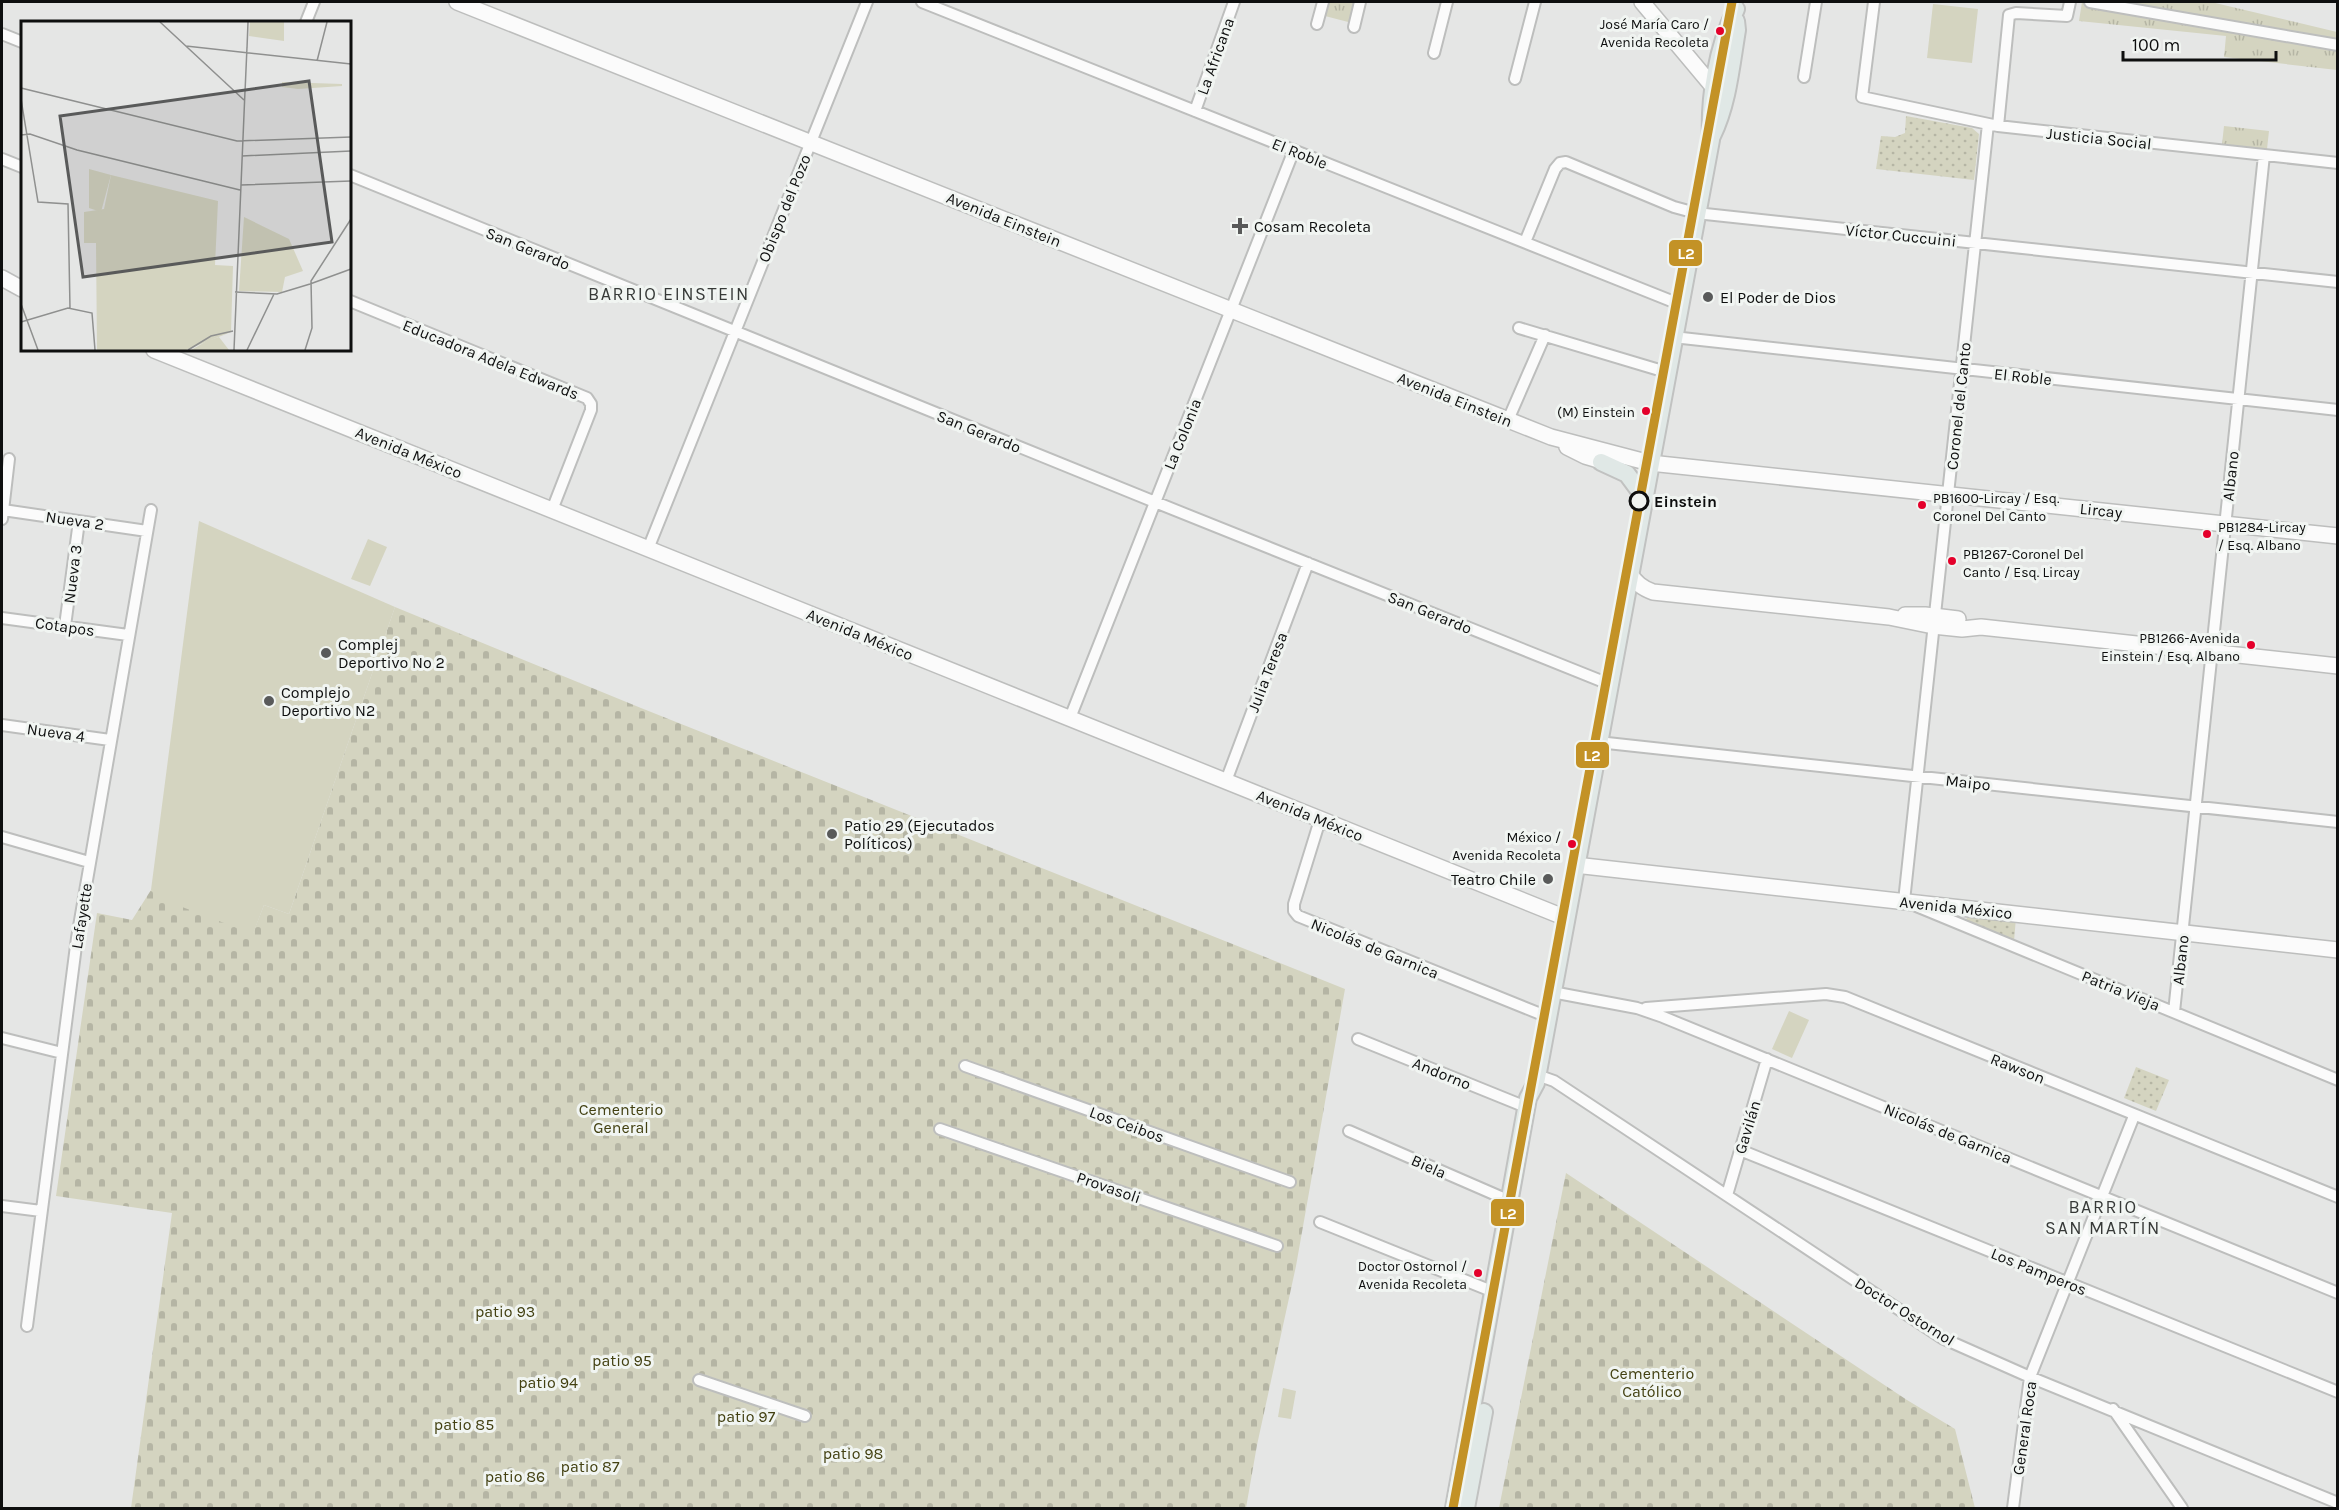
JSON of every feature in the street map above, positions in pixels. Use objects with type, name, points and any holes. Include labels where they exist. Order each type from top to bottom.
[{"type":"main road","points":[[1711,140],[1710,116],[1714,88],[1726,28],[1737,5]]},
{"type":"main road","points":[[1454,1509],[1526,1107],[1536,1079],[1548,1017],[1696,213],[1711,140],[1721,118],[1725,101],[1737,30],[1737,5]]},
{"type":"main road","points":[[1601,462],[1627,474],[1644,497]]},
{"type":"main road","points":[[1466,1509],[1538,1100],[1536,1079]]},
{"type":"street","points":[[306,21],[314,2]]},
{"type":"street","name":"Avenida Einstein","points":[[457,2],[1551,437],[1650,463]]},
{"type":"street","name":"Obispo del Pozo","points":[[648,549],[867,2]]},
{"type":"street","name":"El Roble","points":[[922,2],[1679,304]]},
{"type":"street","name":"La Africana","points":[[1195,111],[1234,2]]},
{"type":"street","points":[[1317,24],[1323,2]]},
{"type":"street","points":[[1354,27],[1360,2]]},
{"type":"street","points":[[1434,53],[1447,2]]},
{"type":"street","points":[[1515,79],[1535,2]]},
{"type":"street","points":[[1642,2],[1725,101]]},
{"type":"street","points":[[1804,77],[1816,2]]},
{"type":"street","name":"Justicia Social","points":[[1875,2],[1862,97],[1993,125],[2337,163]]},
{"type":"street","name":"Coronel del Canto","points":[[1904,902],[1974,243],[2010,15],[2016,13],[2067,16],[2070,2]]},
{"type":"street","points":[[2090,2],[2337,45]]},
{"type":"street","points":[[2,34],[21,42]]},
{"type":"street","name":"La Colonia","points":[[1070,718],[1294,150]]},
{"type":"street","name":"Albano","points":[[2174,1012],[2264,155]]},
{"type":"street","points":[[2,159],[21,167]]},
{"type":"street","name":"Víctor Cuccuini","points":[[1525,242],[1555,169],[1563,162],[1674,207],[1696,213],[2337,282]]},
{"type":"street","name":"San Gerardo","points":[[351,175],[1609,684]]},
{"type":"street","points":[[2,278],[21,288]]},
{"type":"street","name":"Educadora Adela Edwards","points":[[351,301],[587,398],[591,404],[591,410],[552,510]]},
{"type":"street","points":[[1519,328],[1666,372]]},
{"type":"street","points":[[1508,420],[1545,335]]},
{"type":"street","name":"El Roble","points":[[1673,337],[2337,410]]},
{"type":"street","name":"Avenida México","points":[[160,351],[178,354],[552,510],[1566,918]]},
{"type":"street","name":"Avenida Einstein","points":[[1551,437],[1580,454],[1601,462],[1628,465],[1650,463]]},
{"type":"street","points":[[2,515],[9,459]]},
{"type":"street","name":"Lircay","points":[[1650,463],[2337,536]]},
{"type":"street","name":"Lafayette","points":[[27,1326],[89,862],[151,510]]},
{"type":"street","name":"Nueva 2","points":[[2,515],[79,521],[147,531]]},
{"type":"street","name":"Nueva 3","points":[[65,626],[79,521]]},
{"type":"street","name":"Julia Teresa","points":[[1226,781],[1308,563]]},
{"type":"street","points":[[1629,573],[1643,589],[1653,592],[1934,621],[1962,629],[1981,627],[2337,666]]},
{"type":"street","points":[[1624,605],[1632,598],[1653,592]]},
{"type":"street","name":"Cotapos","points":[[2,618],[128,635]]},
{"type":"street","name":"Nueva 4","points":[[2,725],[110,740]]},
{"type":"street","name":"Maipo","points":[[1598,742],[2337,822]]},
{"type":"street","name":"Nicolás de Garnica","points":[[1320,820],[1294,904],[1294,911],[1298,916],[1548,1017]]},
{"type":"street","points":[[2,837],[89,862]]},
{"type":"street","name":"Avenida México","points":[[1575,865],[2337,950]]},
{"type":"street","name":"Patria Vieja","points":[[1904,902],[2337,1080]]},
{"type":"street","name":"Nicolás de Garnica","points":[[1552,992],[1637,1008],[1684,1025],[2337,1293]]},
{"type":"street","name":"Rawson","points":[[1637,1008],[1826,994],[1845,997],[2337,1197]]},
{"type":"street","points":[[1684,1025],[1684,1013],[1688,1005]]},
{"type":"street","points":[[2,1038],[62,1053]]},
{"type":"street","name":"Andorno","points":[[1358,1039],[1526,1107]]},
{"type":"street","name":"Gavilán","points":[[1726,1195],[1767,1059]]},
{"type":"street","name":"Los Ceibos","points":[[965,1066],[1290,1182]]},
{"type":"street","name":"Doctor Ostornol","points":[[1536,1079],[1554,1081],[1942,1338],[2030,1377],[2113,1409],[2337,1503]]},
{"type":"street","name":"General Roca","points":[[2013,1509],[2030,1377],[2134,1116]]},
{"type":"street","name":"Provasoli","points":[[940,1129],[1277,1246]]},
{"type":"street","name":"Biela","points":[[1349,1131],[1510,1201]]},
{"type":"street","name":"Los Pamperos","points":[[1740,1150],[2337,1392]]},
{"type":"street","points":[[2,1206],[42,1211]]},
{"type":"street","points":[[1320,1222],[1494,1292]]},
{"type":"street","points":[[699,1380],[805,1416]]},
{"type":"street","points":[[2113,1409],[2182,1509]]},
{"type":"green space","points":[[1329,2],[1357,2],[1352,23],[1325,16]]},
{"type":"green space","points":[[2082,2],[2211,2],[2337,32],[2337,70],[2224,57],[2226,36],[2079,21]]},
{"type":"green space","points":[[1933,4],[1978,9],[1972,63],[1927,58]]},
{"type":"green space","points":[[1906,116],[1972,128],[1979,134],[1974,180],[1876,169],[1881,136],[1895,137],[1905,133]]},
{"type":"green space","points":[[2224,126],[2269,131],[2267,149],[2222,144]]},
{"type":"green space","name":"Complejo Deportivo N2","points":[[199,521],[395,607],[289,914],[264,905],[253,934],[169,902],[151,890]]},
{"type":"green space","points":[[368,539],[387,547],[370,586],[351,579]]},
{"type":"green space","name":"Cementerio General","points":[[395,607],[641,708],[1345,989],[1296,1266],[1257,1445],[1246,1508],[131,1508],[172,1213],[56,1196],[97,913],[132,920],[151,890],[253,933],[264,905],[289,914]]},
{"type":"green space","points":[[1968,915],[2016,918],[2014,941],[1971,924],[1966,920]]},
{"type":"green space","points":[[1789,1011],[1809,1020],[1792,1058],[1772,1049]]},
{"type":"green space","points":[[2136,1067],[2169,1080],[2156,1111],[2124,1098]]},
{"type":"green space","name":"Cementerio Católico","points":[[1566,1173],[1907,1400],[1955,1429],[1975,1508],[1499,1508]]},
{"type":"green space","points":[[1283,1388],[1296,1391],[1291,1419],[1278,1417]]},
{"type":"transit line","name":"L2","points":[[1453,1508],[1732,2]]},
{"type":"place","name":"José María Caro / Avenida Recoleta","points":[[1720,31]]},
{"type":"place","name":"Cosam Recoleta","points":[[1240,226]]},
{"type":"place","name":"El Poder de Dios","points":[[1708,297]]},
{"type":"place","name":"(M) Einstein","points":[[1646,411]]},
{"type":"place","name":"Einstein","points":[[1639,501]]},
{"type":"place","name":"PB1600-Lircay / Esq. Coronel Del Canto","points":[[1922,505]]},
{"type":"place","name":"PB1284-Lircay / Esq. Albano","points":[[2207,534]]},
{"type":"place","name":"PB1267-Coronel Del Canto / Esq. Lircay","points":[[1952,561]]},
{"type":"place","name":"PB1266-Avenida Einstein / Esq. Albano","points":[[2251,645]]},
{"type":"place","name":"Complej Deportivo Nº 2","points":[[326,653]]},
{"type":"place","name":"Complejo Deportivo N2","points":[[269,701]]},
{"type":"place","name":"Patio 29 (Ejecutados Políticos)","points":[[832,834]]},
{"type":"place","name":"México / Avenida Recoleta","points":[[1572,844]]},
{"type":"place","name":"Teatro Chile","points":[[1548,879]]},
{"type":"place","name":"Doctor Ostornol / Avenida Recoleta","points":[[1478,1273]]},
{"type":"district","name":"BARRIO EINSTEIN","points":[[669,294]]},
{"type":"district","name":"BARRIO SAN MARTÍN","points":[[2103,1217]]},
{"type":"park label","name":"patio 93","points":[[505,1311]]},
{"type":"park label","name":"patio 95","points":[[622,1360]]},
{"type":"park label","name":"patio 94","points":[[548,1382]]},
{"type":"park label","name":"patio 97","points":[[746,1416]]},
{"type":"park label","name":"patio 85","points":[[464,1424]]},
{"type":"park label","name":"patio 98","points":[[853,1453]]},
{"type":"park label","name":"patio 87","points":[[590,1466]]},
{"type":"park label","name":"patio 86","points":[[515,1476]]}]
